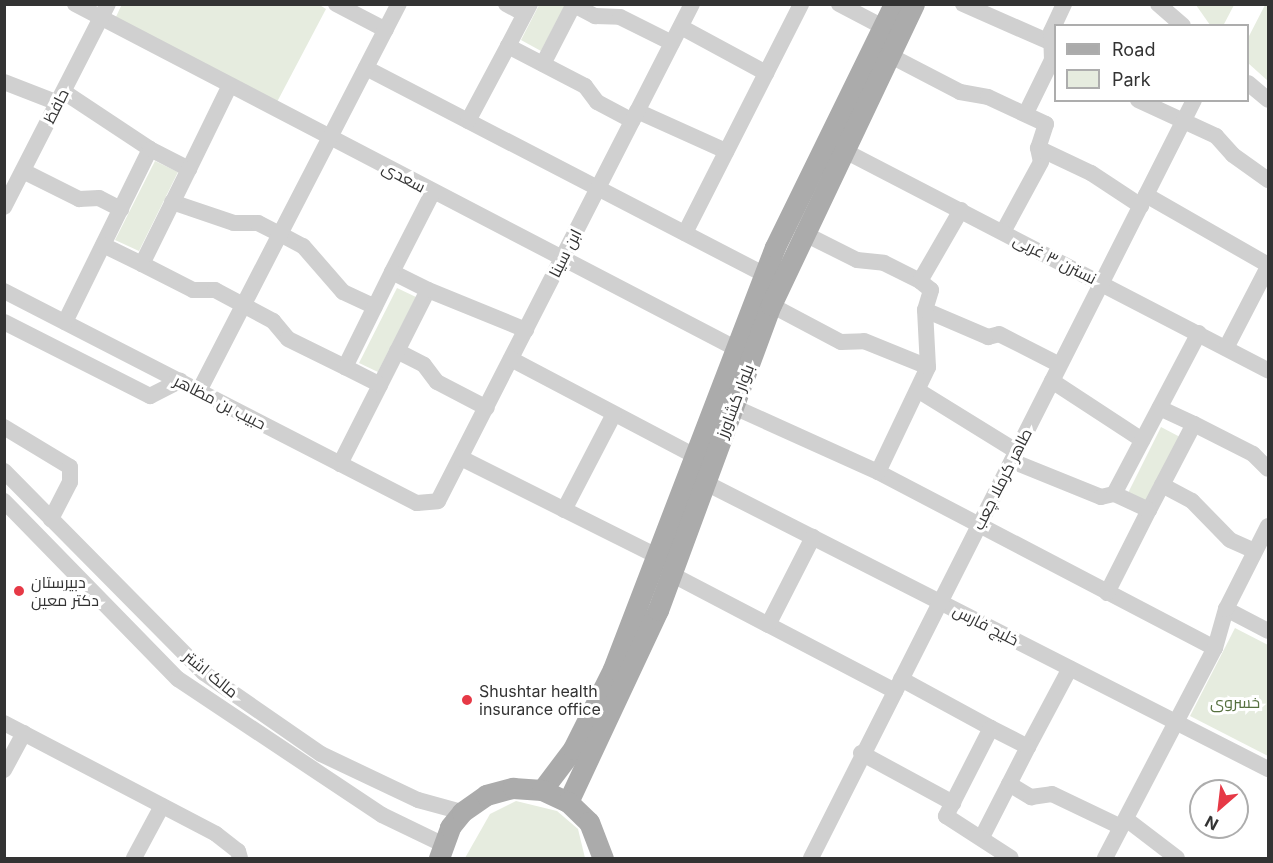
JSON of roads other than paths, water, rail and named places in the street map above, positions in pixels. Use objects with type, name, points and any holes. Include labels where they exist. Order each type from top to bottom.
[{"type":"main road","name":"بلوار کشاورز","points":[[568,802],[624,692],[665,566],[695,456],[764,274],[894,4]]},
{"type":"main road","name":"بلوار کشاورز","points":[[542,790],[573,749],[665,566],[704,482],[771,305],[841,149],[914,4]]},
{"type":"main road","points":[[441,851],[462,812],[486,795],[513,788],[542,790],[568,802],[589,822],[603,858]]},
{"type":"street","name":"سعدی","points":[[75,4],[105,11],[230,85],[735,348]]},
{"type":"street","points":[[336,4],[386,30]]},
{"type":"street","points":[[199,391],[399,4]]},
{"type":"street","points":[[468,121],[527,9],[506,4]]},
{"type":"street","name":"ابن سینا","points":[[438,501],[692,4]]},
{"type":"street","points":[[685,233],[801,4]]},
{"type":"street","points":[[838,4],[883,27]]},
{"type":"street","points":[[963,4],[1052,43]]},
{"type":"street","points":[[1058,24],[1064,4]]},
{"type":"street","points":[[1158,4],[1181,24]]},
{"type":"street","points":[[543,64],[574,5],[595,16],[620,18],[672,43]]},
{"type":"street","name":"حافظ","points":[[4,207],[10,184],[23,171],[105,11]]},
{"type":"street","points":[[681,27],[766,73]]},
{"type":"street","points":[[1026,113],[1054,62],[1052,43],[1054,36]]},
{"type":"street","points":[[508,46],[585,86],[597,102],[726,151]]},
{"type":"street","points":[[889,55],[960,92],[1026,113],[1046,124],[1038,148],[1041,162],[1004,232]]},
{"type":"street","points":[[366,68],[764,274]]},
{"type":"street","points":[[4,82],[61,97],[189,169]]},
{"type":"street","points":[[1249,84],[1269,100]]},
{"type":"street","points":[[142,264],[230,85]]},
{"type":"street","points":[[1142,102],[1182,124],[1216,136],[1233,155],[1269,180]]},
{"type":"street","name":"طاهر کرملا چعب","points":[[811,858],[861,753],[942,603],[979,525],[1193,102]]},
{"type":"street","points":[[1038,148],[1091,173],[1269,266],[1226,348]]},
{"type":"street","points":[[65,322],[150,149]]},
{"type":"street","name":"نسترن ۳ غربی","points":[[841,149],[1269,370]]},
{"type":"street","points":[[23,171],[79,199],[99,198],[121,209]]},
{"type":"street","points":[[345,367],[433,192]]},
{"type":"street","points":[[172,202],[234,223],[258,222],[303,246],[343,292],[375,307]]},
{"type":"street","points":[[920,281],[961,210]]},
{"type":"street","points":[[803,233],[857,260],[884,263],[920,281],[931,290],[925,310],[928,367],[919,391],[878,472]]},
{"type":"street","points":[[103,244],[193,290],[215,290],[273,321],[288,339],[380,384]]},
{"type":"street","points":[[392,272],[428,290],[526,330]]},
{"type":"street","points":[[340,464],[428,290]]},
{"type":"street","name":"حبیب بن مظاهر","points":[[4,291],[417,503],[438,501]]},
{"type":"street","points":[[771,305],[841,342],[864,341],[928,367]]},
{"type":"street","points":[[925,310],[987,337],[999,334],[1060,365]]},
{"type":"street","points":[[4,322],[150,396],[180,381]]},
{"type":"street","points":[[1114,494],[1198,333]]},
{"type":"street","points":[[397,351],[424,365],[437,382],[487,408]]},
{"type":"street","points":[[511,360],[695,456]]},
{"type":"street","points":[[1052,381],[1142,440]]},
{"type":"street","points":[[919,391],[1014,456],[1101,497],[1114,494],[1149,510]]},
{"type":"street","points":[[734,407],[878,472],[1215,648]]},
{"type":"street","points":[[1159,408],[1253,454],[1269,469]]},
{"type":"street","points":[[564,510],[614,414]]},
{"type":"street","points":[[1107,593],[1194,424]]},
{"type":"street","points":[[4,427],[70,467],[70,482],[51,519]]},
{"type":"street","points":[[461,458],[564,510],[768,625],[1028,747]]},
{"type":"street","name":"مالک اشتر","points":[[4,471],[204,673],[321,754],[418,800],[462,812]]},
{"type":"street","name":"خلیج فارس","points":[[704,482],[1269,769]]},
{"type":"street","points":[[1162,485],[1192,501],[1230,540],[1255,551]]},
{"type":"street","name":"مالک اشتر","points":[[4,501],[178,679],[441,851]]},
{"type":"street","points":[[1105,858],[1215,648],[1226,609],[1269,526]]},
{"type":"street","points":[[768,625],[813,537]]},
{"type":"street","points":[[1226,609],[1269,631]]},
{"type":"street","points":[[982,835],[1070,668]]},
{"type":"street","points":[[4,723],[162,806],[239,855]]},
{"type":"street","points":[[991,728],[946,816],[982,835],[1011,858]]},
{"type":"street","points":[[4,770],[24,733]]},
{"type":"street","points":[[861,753],[953,803]]},
{"type":"street","points":[[1009,784],[1031,797],[1053,794],[1124,823],[1177,858]]},
{"type":"street","points":[[134,858],[162,806]]},
{"type":"place","name":"دبیرستان دکتر معین","points":[[19,591]]},
{"type":"place","name":"Shushtar health insurance office","points":[[467,700]]},
{"type":"park label","name":"خسروی","points":[[1235,702]]}]
